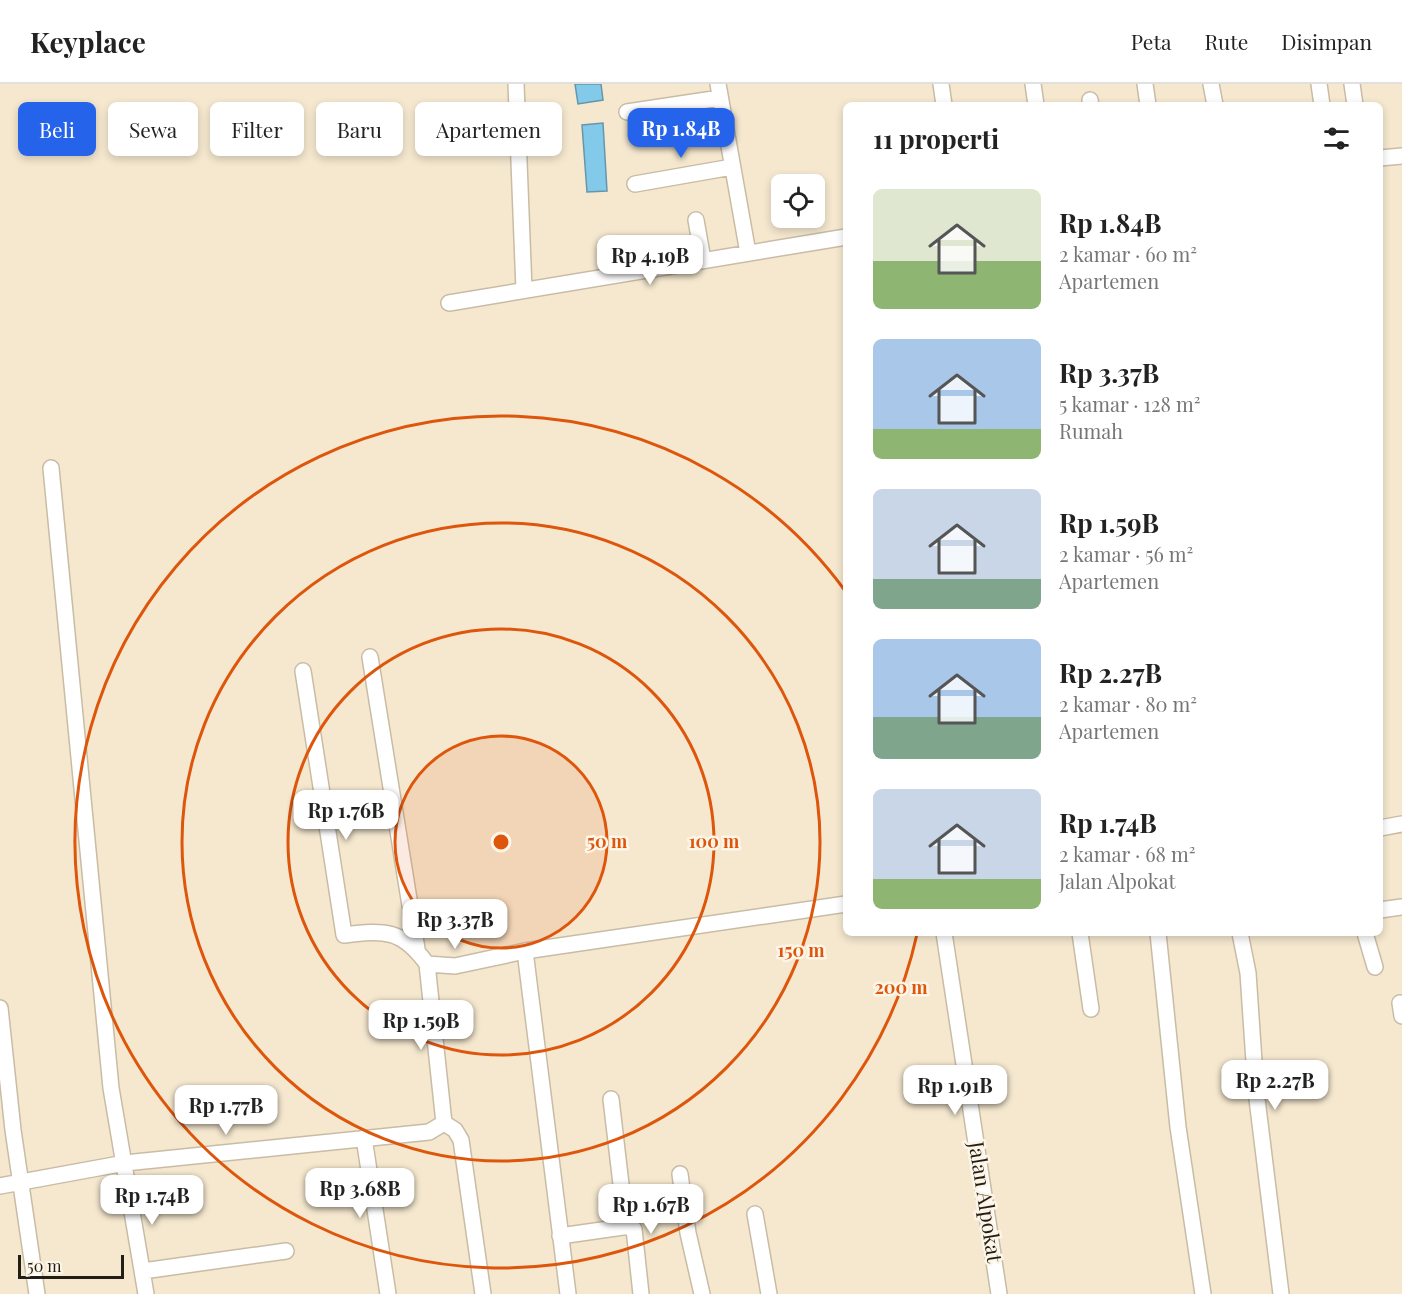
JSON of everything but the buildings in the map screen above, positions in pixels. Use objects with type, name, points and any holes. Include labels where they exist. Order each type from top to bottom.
[{"type":"street","points":[[516,84],[524,290]]},
{"type":"street","points":[[941,84],[944,102]]},
{"type":"street","points":[[1033,84],[1036,102]]},
{"type":"street","points":[[1145,84],[1148,102]]},
{"type":"street","points":[[1211,84],[1214,102]]},
{"type":"street","points":[[1319,84],[1322,102]]},
{"type":"street","points":[[1352,84],[1355,102]]},
{"type":"street","points":[[627,112],[719,91],[748,253]]},
{"type":"street","points":[[1383,158],[1402,156]]},
{"type":"street","points":[[635,184],[732,167]]},
{"type":"street","points":[[696,220],[703,260]]},
{"type":"street","points":[[449,303],[843,237]]},
{"type":"street","points":[[51,468],[111,1088],[146,1294]]},
{"type":"street","points":[[370,657],[417,949]]},
{"type":"street","points":[[303,670],[344,935],[374,931],[396,934],[417,949],[427,964],[444,1123]]},
{"type":"street","points":[[1383,827],[1402,824]]},
{"type":"street","points":[[427,964],[455,966],[525,951],[843,904]]},
{"type":"street","points":[[1383,910],[1402,907]]},
{"type":"street","name":"Jalan Alpokat","points":[[944,936],[999,1294]]},
{"type":"street","points":[[1080,936],[1091,1009]]},
{"type":"street","points":[[1158,936],[1178,1127],[1203,1294]]},
{"type":"street","points":[[1241,936],[1248,973],[1257,1101],[1281,1294]]},
{"type":"street","points":[[1366,936],[1375,967]]},
{"type":"street","points":[[525,951],[568,1294]]},
{"type":"street","points":[[0,1008],[13,1130],[37,1294]]},
{"type":"street","points":[[610,1099],[626,1227]]},
{"type":"street","points":[[0,1121],[13,1130]]},
{"type":"street","points":[[0,1186],[125,1163],[429,1132],[444,1123]]},
{"type":"street","points":[[444,1123],[455,1130],[461,1140],[483,1294]]},
{"type":"street","points":[[364,1138],[388,1294]]},
{"type":"street","points":[[680,1174],[688,1233],[702,1294]]},
{"type":"street","points":[[755,1214],[769,1294]]},
{"type":"street","points":[[560,1236],[626,1227],[633,1229],[641,1294]]},
{"type":"street","points":[[143,1271],[286,1251]]},
{"type":"water","points":[[575,84],[601,84],[603,100],[578,104]]},
{"type":"water","points":[[603,123],[607,191],[587,192],[582,125]]}]
